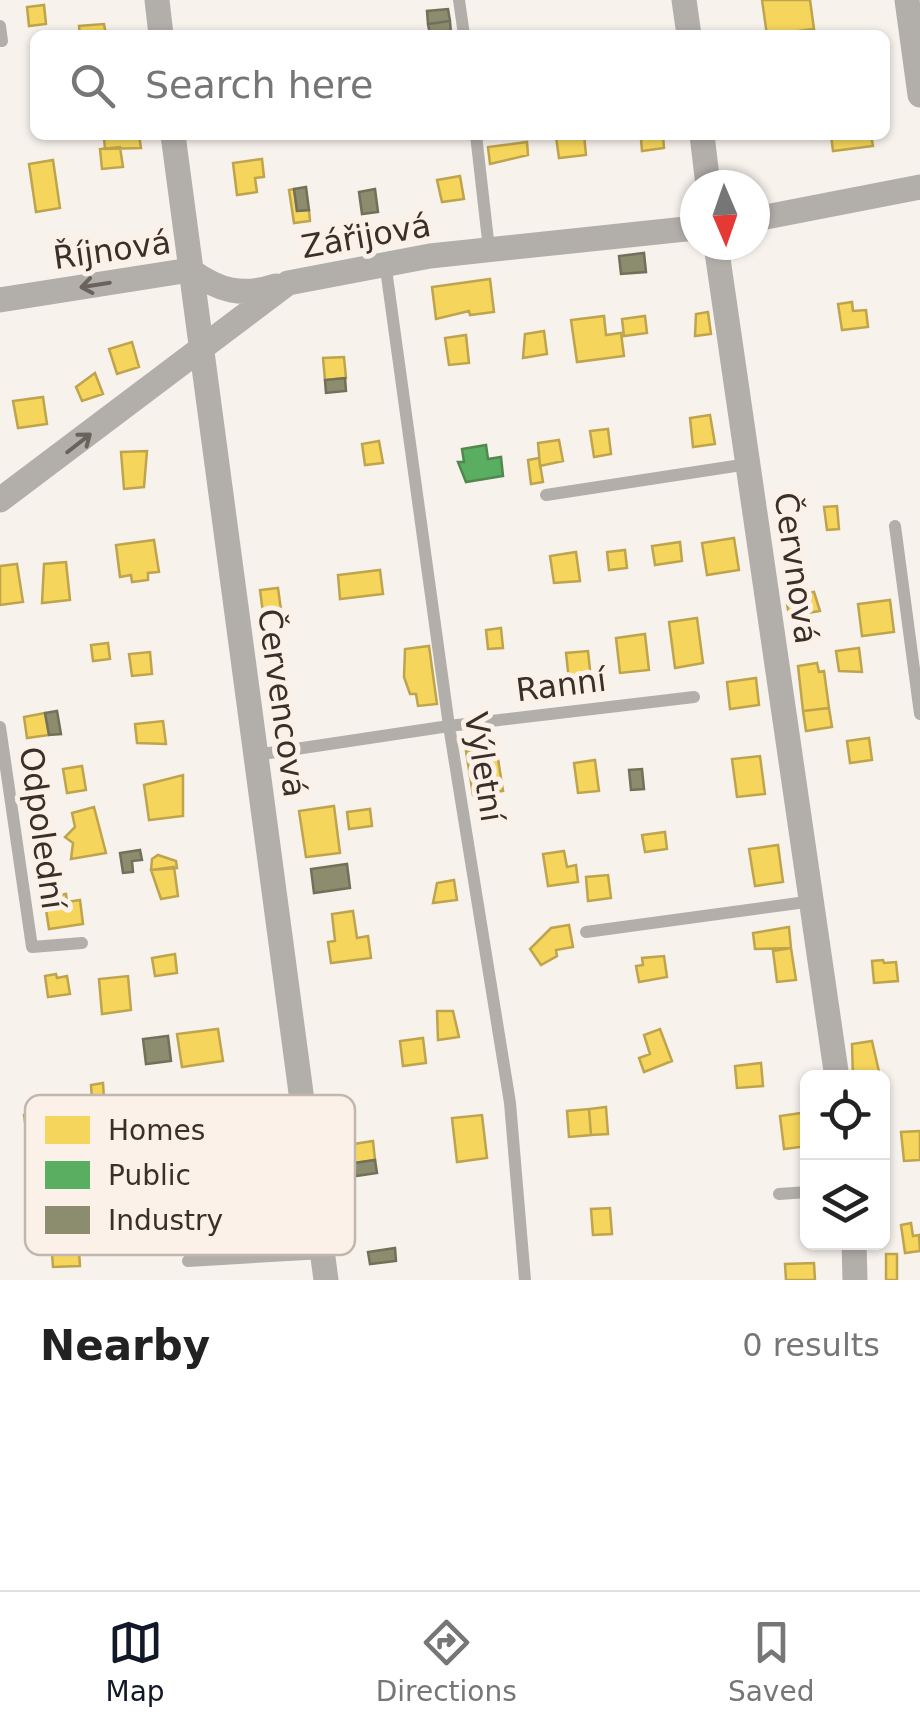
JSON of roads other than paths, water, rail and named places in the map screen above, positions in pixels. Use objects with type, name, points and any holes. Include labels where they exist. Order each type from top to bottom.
[{"type":"street","points":[[156,0],[160,30]]},
{"type":"street","points":[[684,0],[688,30]]},
{"type":"street","points":[[907,0],[920,95]]},
{"type":"street","name":"Červencová","points":[[174,140],[302,1095]]},
{"type":"street","points":[[703,140],[706,170]]},
{"type":"street","points":[[770,215],[920,187]]},
{"type":"street","name":"Zářijová","points":[[0,500],[288,283],[385,262],[680,230]]},
{"type":"street","name":"Červnová","points":[[718,260],[836,1070]]},
{"type":"street","name":"Říjnová","points":[[0,300],[190,270],[210,284],[235,293],[288,283]]},
{"type":"street","points":[[854,1250],[855,1280]]},
{"type":"street","name":"Červencová","points":[[323,1255],[326,1280]]},
{"type":"lane","points":[[460,0],[463,30]]},
{"type":"lane","points":[[477,140],[489,249]]},
{"type":"lane","name":"Výletní","points":[[385,262],[449,726],[510,1103],[525,1280]]},
{"type":"lane","points":[[546,494],[748,464]]},
{"type":"lane","points":[[895,526],[920,714]]},
{"type":"lane","name":"Ranní","points":[[256,756],[449,726],[694,697]]},
{"type":"lane","name":"Odpolední","points":[[0,727],[32,947],[82,942]]},
{"type":"lane","points":[[586,932],[813,901]]},
{"type":"lane","points":[[779,1194],[800,1193]]},
{"type":"lane","points":[[188,1261],[278,1255]]}]
